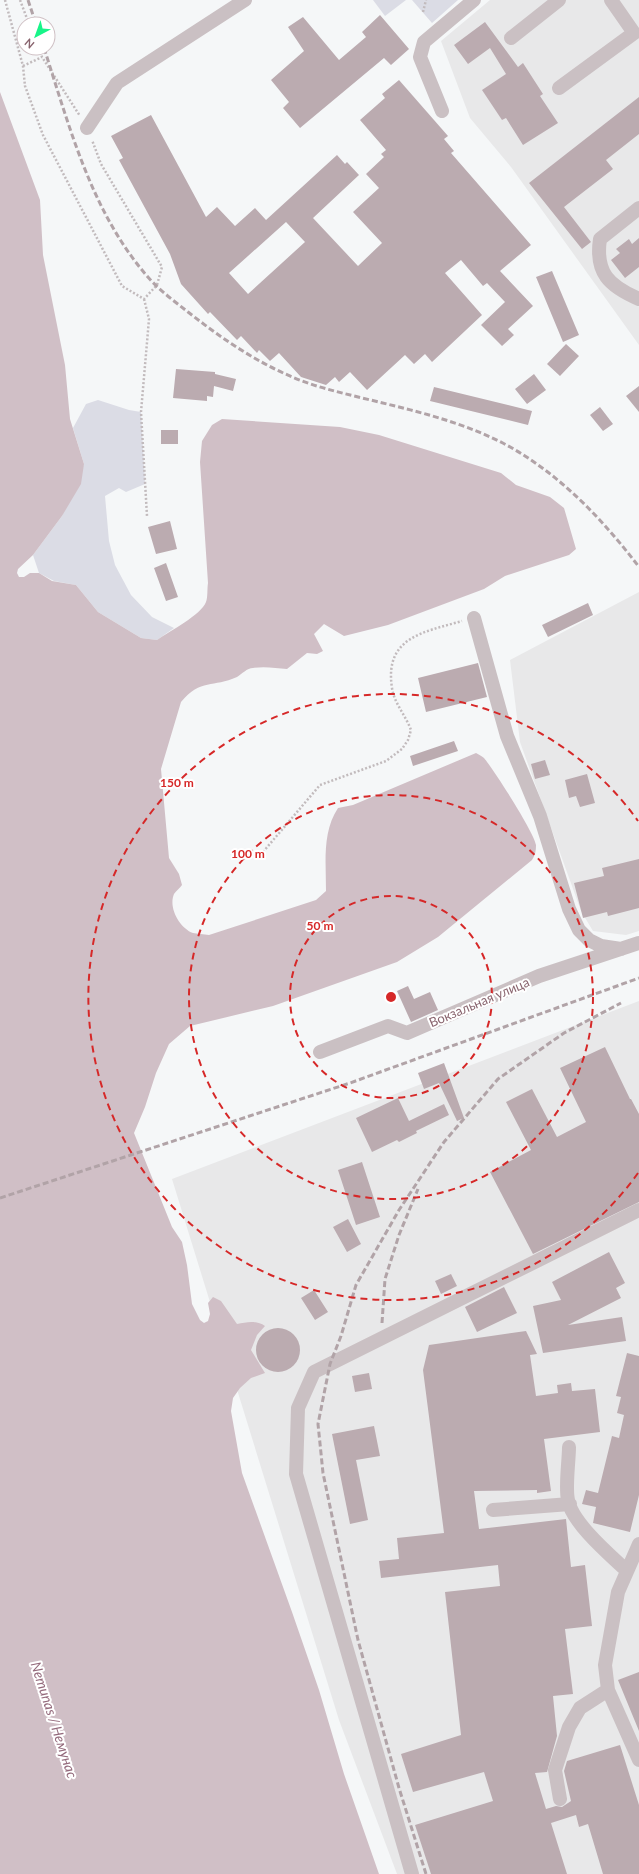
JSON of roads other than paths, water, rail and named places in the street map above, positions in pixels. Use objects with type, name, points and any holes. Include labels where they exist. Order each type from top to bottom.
[{"type":"street","points":[[87,128],[116,83],[246,0]]},
{"type":"street","points":[[442,111],[420,56],[421,46],[474,0]]},
{"type":"street","points":[[511,38],[559,0]]},
{"type":"street","points":[[559,88],[637,32],[611,0]]},
{"type":"street","points":[[639,208],[600,239],[598,255],[602,270],[610,282],[624,293],[639,299]]},
{"type":"street","points":[[474,618],[507,736],[540,816],[569,909],[579,930],[589,940],[602,946],[621,949]]},
{"type":"street","name":"Вокзальная улица","points":[[320,1052],[388,1026],[407,1033],[539,976],[639,943]]},
{"type":"street","points":[[412,1874],[296,1474],[298,1408],[314,1372],[639,1210]]},
{"type":"street","points":[[569,1447],[568,1500],[584,1529],[627,1571]]},
{"type":"street","points":[[493,1510],[570,1504]]},
{"type":"street","points":[[639,1544],[618,1592],[610,1629],[605,1665],[608,1690],[639,1760]]},
{"type":"street","points":[[560,1799],[555,1770],[569,1728],[580,1708],[608,1690]]},
{"type":"water","name":"Nemunas / Немунас","points":[[0,92],[40,200],[43,255],[65,365],[70,419],[84,464],[81,484],[62,516],[33,555],[18,569],[17,573],[19,577],[24,577],[30,573],[39,573],[52,581],[76,585],[98,612],[141,638],[157,640],[192,617],[203,607],[206,602],[208,583],[200,462],[202,441],[212,425],[222,419],[340,427],[379,435],[501,473],[516,485],[550,497],[564,508],[576,549],[569,555],[505,576],[484,589],[388,625],[344,636],[324,624],[314,634],[323,651],[317,654],[307,653],[287,669],[266,667],[251,668],[229,680],[201,686],[188,694],[181,702],[161,769],[169,858],[179,874],[182,885],[174,894],[174,911],[176,917],[184,927],[193,933],[209,935],[316,900],[326,891],[327,837],[329,827],[338,808],[353,805],[476,753],[484,758],[504,787],[534,838],[536,845],[532,860],[438,937],[397,962],[273,1006],[190,1026],[169,1044],[156,1073],[145,1107],[134,1133],[172,1227],[182,1242],[187,1265],[192,1304],[200,1320],[204,1323],[208,1321],[210,1314],[208,1303],[213,1297],[221,1301],[237,1324],[255,1322],[265,1326],[257,1335],[251,1350],[265,1373],[251,1378],[240,1388],[233,1398],[231,1411],[242,1473],[319,1690],[344,1774],[379,1874],[0,1874]]},
{"type":"railway","points":[[28,0],[33,16]]},
{"type":"railway","points":[[47,56],[84,168],[111,224],[128,251],[147,276],[177,304],[220,336],[254,358],[289,376],[327,389],[429,415],[479,432],[503,443],[542,467],[572,493],[601,521],[639,567]]},
{"type":"railway","points":[[0,1198],[350,1083],[639,978]]},
{"type":"railway","points":[[426,1874],[399,1788],[358,1640],[323,1473],[318,1424],[330,1364],[341,1336],[356,1285],[399,1210],[444,1142],[498,1079],[564,1033],[621,1003]]},
{"type":"railway","points":[[382,1323],[385,1279],[399,1235],[418,1189]]}]
